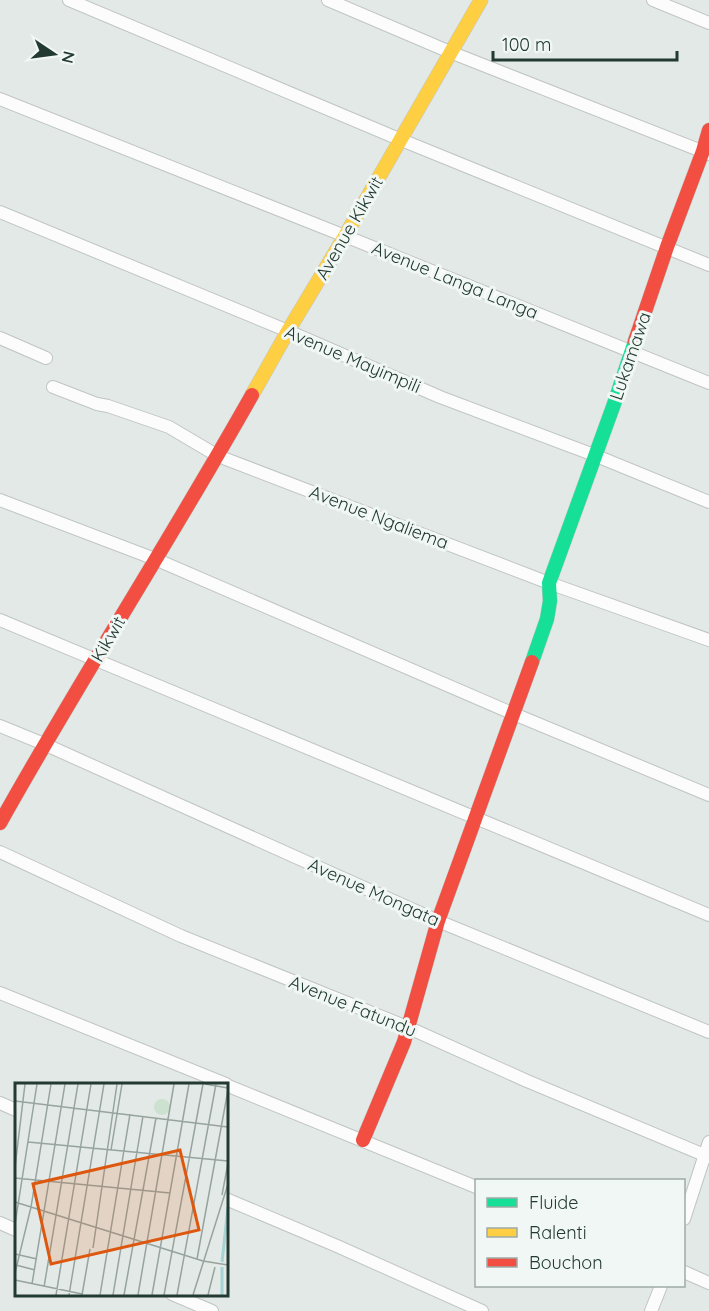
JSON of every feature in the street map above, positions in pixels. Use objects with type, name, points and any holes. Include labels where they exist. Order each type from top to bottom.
[{"type":"street","points":[[69,0],[399,140],[709,264]]},
{"type":"street","points":[[328,0],[450,52],[706,153]]},
{"type":"street","name":"Avenue Kikwit","points":[[218,456],[288,331],[481,0]]},
{"type":"street","points":[[653,0],[709,23]]},
{"type":"street","name":"Avenue Langa Langa","points":[[0,99],[709,383]]},
{"type":"street","name":"Lukamawa","points":[[363,1140],[404,1042],[438,921],[547,619],[550,601],[549,583],[667,247],[706,153],[709,130]]},
{"type":"street","name":"Avenue Mayimpili","points":[[0,212],[288,331],[440,397],[594,455],[709,502]]},
{"type":"street","points":[[0,338],[46,358]]},
{"type":"street","name":"Avenue Ngaliema","points":[[53,387],[169,427],[218,456],[549,583],[709,640]]},
{"type":"street","name":"Kikwit","points":[[0,823],[44,744],[218,456]]},
{"type":"street","points":[[0,500],[155,559],[514,714],[709,795]]},
{"type":"street","points":[[0,621],[709,915]]},
{"type":"street","name":"Avenue Mongata","points":[[0,726],[438,921],[709,1032]]},
{"type":"street","name":"Avenue Fatundu","points":[[0,852],[181,936],[407,1028],[707,1156]]},
{"type":"street","points":[[0,993],[221,1083]]},
{"type":"street","points":[[228,1086],[475,1186]]},
{"type":"street","points":[[0,1103],[15,1110]]},
{"type":"street","points":[[685,1216],[707,1156],[709,1142]]},
{"type":"street","points":[[228,1200],[482,1311]]},
{"type":"street","points":[[0,1223],[15,1230]]},
{"type":"street","points":[[685,1272],[709,1283]]},
{"type":"street","points":[[651,1311],[661,1287]]},
{"type":"street","points":[[177,1296],[212,1311]]},
{"type":"traffic: fast","points":[[532,662],[547,619],[550,601],[549,583],[635,341]]},
{"type":"traffic: slow","points":[[252,395],[481,0]]},
{"type":"traffic: jam","points":[[635,341],[709,130]]},
{"type":"traffic: jam","points":[[0,823],[252,395]]},
{"type":"traffic: jam","points":[[363,1140],[404,1042],[438,921],[532,662]]}]
